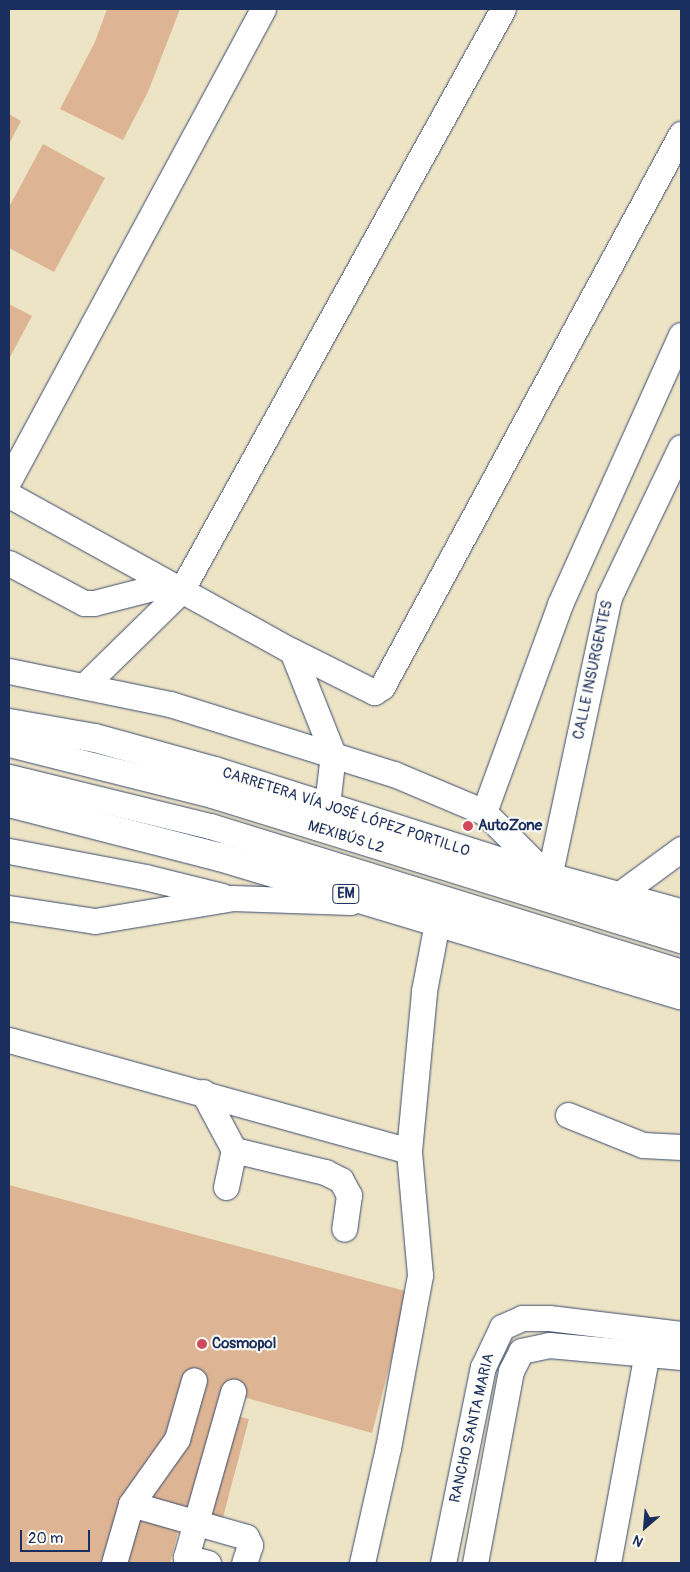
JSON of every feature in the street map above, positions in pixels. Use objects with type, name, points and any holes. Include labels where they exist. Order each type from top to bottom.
[{"type":"main road","name":"CARRETERA VÍA JOSÉ LÓPEZ PORTILLO","points":[[9,723],[95,738],[327,805],[549,877],[620,894],[681,913]]},
{"type":"main road","name":"EM","points":[[9,803],[220,857],[681,995]]},
{"type":"street","points":[[9,480],[263,9]]},
{"type":"street","points":[[84,686],[174,587],[503,9]]},
{"type":"street","points":[[9,495],[292,651],[366,690],[374,692],[382,687],[681,134]]},
{"type":"street","points":[[484,812],[560,604],[681,335]]},
{"type":"street","name":"CALLE INSURGENTES","points":[[549,877],[609,598],[681,447]]},
{"type":"street","points":[[9,564],[84,603],[94,603],[174,587]]},
{"type":"street","points":[[292,651],[333,754],[327,805]]},
{"type":"street","points":[[9,671],[170,704],[394,774],[484,812],[549,877]]},
{"type":"street","name":"MEXIBÚS L2","points":[[9,744],[212,795],[681,940]]},
{"type":"street","name":"MEXIBÚS L2","points":[[9,777],[210,826],[681,972]]},
{"type":"street","points":[[620,894],[681,849]]},
{"type":"street","points":[[9,851],[146,877],[232,898]]},
{"type":"street","points":[[9,908],[95,921],[232,898],[372,902]]},
{"type":"street","points":[[362,1563],[388,1448],[420,1275],[409,1151],[424,991],[437,923]]},
{"type":"street","points":[[9,1040],[203,1092],[409,1151]]},
{"type":"street","points":[[203,1092],[234,1150],[226,1187]]},
{"type":"street","points":[[568,1115],[643,1145],[681,1147]]},
{"type":"street","points":[[234,1150],[325,1172],[341,1180],[349,1195],[344,1230]]},
{"type":"street","name":"RANCHO SANTA MARIA","points":[[443,1563],[483,1367],[502,1327],[522,1318],[549,1318],[681,1334]]},
{"type":"street","name":"RANCHO SANTA MARIA","points":[[475,1563],[511,1371],[521,1351],[549,1345],[647,1352],[681,1357]]},
{"type":"street","points":[[608,1563],[647,1352]]},
{"type":"street","points":[[114,1563],[131,1504],[177,1439],[194,1380]]},
{"type":"street","points":[[208,1563],[186,1557],[198,1523],[233,1392]]},
{"type":"street","points":[[131,1504],[250,1540],[244,1563]]},
{"type":"building","points":[[107,9],[180,9],[148,92],[123,140],[60,109],[95,42]]},
{"type":"building","points":[[9,114],[21,121],[9,144]]},
{"type":"building","points":[[43,144],[105,178],[54,272],[9,248],[9,207]]},
{"type":"building","points":[[9,304],[32,316],[9,359]]},
{"type":"building","name":"Cosmopol","points":[[9,1185],[409,1292],[372,1433],[240,1396],[233,1415],[249,1419],[221,1525],[183,1513],[170,1563],[9,1563]]},
{"type":"place","name":"AutoZone","points":[[468,826]]},
{"type":"place","name":"Cosmopol","points":[[202,1344]]}]
